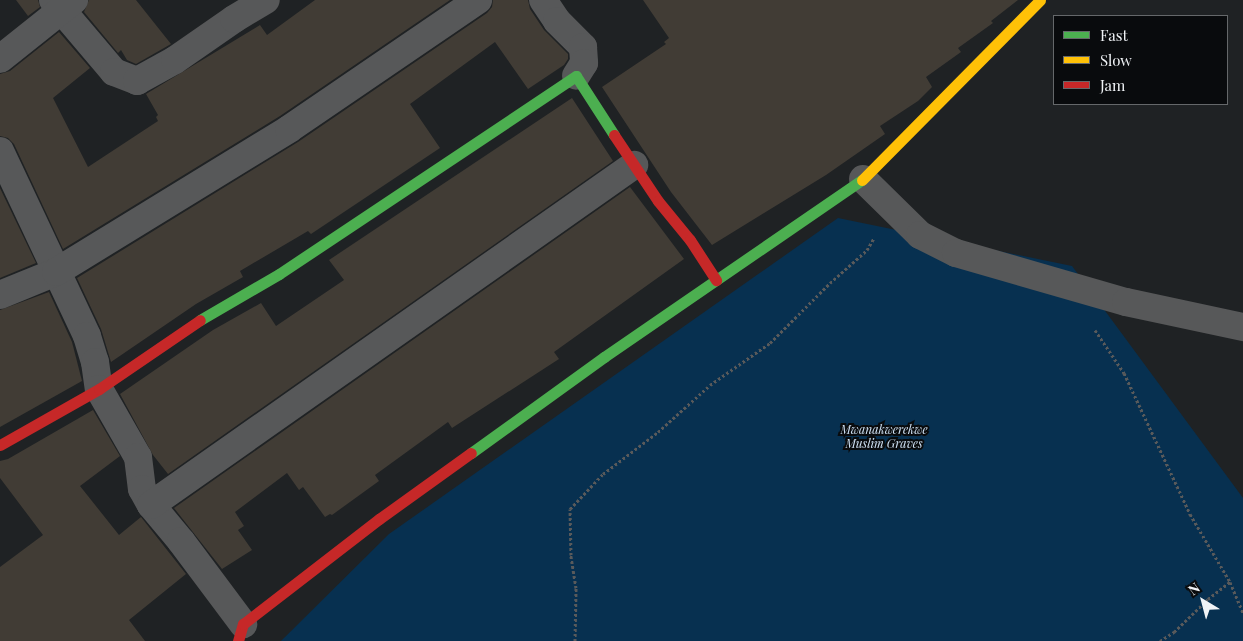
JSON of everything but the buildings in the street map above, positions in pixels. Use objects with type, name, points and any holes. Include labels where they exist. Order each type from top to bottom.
[{"type":"street","points":[[0,59],[62,4],[114,72],[137,81],[175,60],[234,19],[266,0]]},
{"type":"street","points":[[0,295],[56,272],[289,129],[478,0]]},
{"type":"street","points":[[0,444],[99,389],[156,348],[279,274],[576,76],[584,63],[582,47],[557,21],[543,0]]},
{"type":"street","points":[[0,151],[87,336],[95,362],[99,389],[138,457],[142,490],[151,505],[181,541],[240,633],[387,514],[604,357],[863,179],[1040,0]]},
{"type":"street","points":[[576,76],[658,201],[690,240],[716,280]]},
{"type":"street","points":[[151,505],[634,164]]},
{"type":"street","points":[[863,179],[920,235],[956,253],[1126,302],[1243,327]]},
{"type":"path","points":[[575,641],[576,588],[571,555],[570,508],[603,474],[658,432],[710,385],[770,343],[830,283],[868,250],[891,208]]},
{"type":"path","points":[[1068,286],[1124,373],[1190,514],[1230,582],[1243,613]]},
{"type":"path","points":[[1160,641],[1174,632],[1208,599],[1230,582]]},
{"type":"green space","name":"Mwanakwerekwe Muslim Graves","points":[[838,218],[1072,266],[1243,498],[1243,641],[281,641],[389,534]]},
{"type":"traffic: fast","points":[[200,320],[279,274],[576,76],[614,135]]},
{"type":"traffic: fast","points":[[471,453],[604,357],[862,180]]},
{"type":"traffic: slow","points":[[862,180],[1040,0]]},
{"type":"traffic: jam","points":[[614,135],[658,201],[690,240],[716,280]]},
{"type":"traffic: jam","points":[[0,445],[99,389],[200,320]]},
{"type":"traffic: jam","points":[[238,641],[243,624],[379,519],[471,453]]}]
